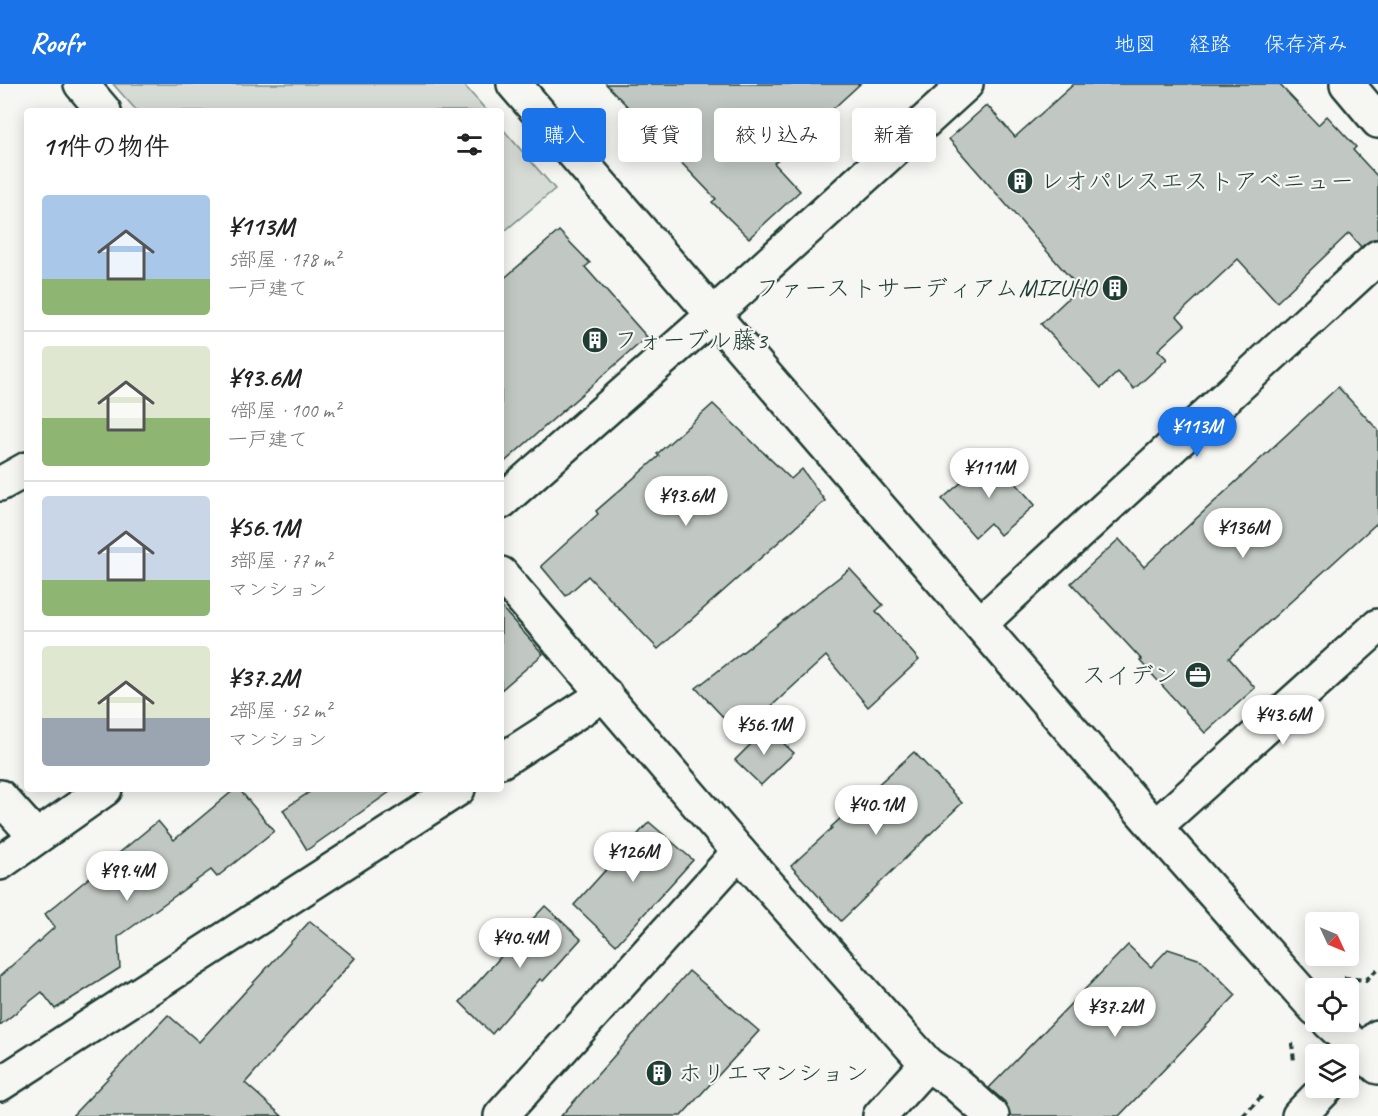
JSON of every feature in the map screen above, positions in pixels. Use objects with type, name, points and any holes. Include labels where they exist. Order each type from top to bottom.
[{"type":"street","points":[[81,84],[101,108]]},
{"type":"street","points":[[514,84],[1155,827],[1305,997]]},
{"type":"street","points":[[1347,84],[1378,120]]},
{"type":"street","points":[[504,499],[712,314],[962,85]]},
{"type":"street","points":[[981,625],[1002,603],[1378,257]]},
{"type":"street","points":[[0,484],[24,471]]},
{"type":"street","points":[[504,577],[739,852],[927,1064],[955,1083],[992,1116]]},
{"type":"street","points":[[1155,827],[1378,626]]},
{"type":"street","points":[[504,759],[605,694]]},
{"type":"street","points":[[0,863],[101,792]]},
{"type":"street","points":[[0,1084],[453,792]]},
{"type":"street","points":[[0,797],[36,837]]},
{"type":"street","points":[[501,1116],[739,852]]},
{"type":"street","points":[[1340,1032],[1367,1056]]},
{"type":"street","points":[[880,1116],[927,1064]]},
{"type":"street","points":[[1299,1116],[1316,1098]]},
{"type":"shaded area","points":[[113,84],[463,84],[484,108],[134,108]]},
{"type":"shaded area","points":[[504,130],[522,151],[522,162],[531,162],[555,189],[504,232]]},
{"type":"building","points":[[606,84],[860,84],[834,108],[714,108],[714,162],[775,162],[800,191],[749,238],[712,202],[716,199],[681,162],[702,162],[702,108],[629,108]]},
{"type":"building","points":[[1074,84],[1279,84],[1318,125],[1327,116],[1356,147],[1353,150],[1378,177],[1378,239],[1373,239],[1361,247],[1349,233],[1277,302],[1238,259],[1177,316],[1185,325],[1158,350],[1167,359],[1134,389],[1118,372],[1101,388],[1041,324],[1079,288],[949,139],[987,105],[1015,137]]},
{"type":"building","points":[[559,231],[590,263],[585,267],[647,337],[504,462],[504,278]]},
{"type":"building","points":[[1338,387],[1378,430],[1378,522],[1229,658],[1255,688],[1205,733],[1071,583],[1119,539],[1144,567]]},
{"type":"building","points":[[713,404],[791,479],[802,469],[825,501],[658,649],[588,576],[566,596],[541,566],[598,514],[596,511],[659,456],[657,454]]},
{"type":"building","points":[[992,456],[1035,505],[1000,535],[990,523],[975,537],[942,499]]},
{"type":"building","points":[[850,569],[883,605],[876,611],[919,660],[868,707],[826,656],[740,735],[696,688]]},
{"type":"building","points":[[504,610],[543,654],[504,687]]},
{"type":"building","points":[[767,728],[794,753],[761,785],[735,760]]},
{"type":"building","points":[[914,752],[962,803],[841,921],[791,866]]},
{"type":"building","points":[[231,792],[242,792],[274,831],[217,877],[211,870],[118,937],[120,968],[55,1009],[42,992],[0,1025],[0,976],[55,927],[45,914],[158,821],[174,840]]},
{"type":"building","points":[[310,792],[390,792],[307,850],[283,810]]},
{"type":"building","points":[[649,822],[693,860],[616,945],[574,905]]},
{"type":"building","points":[[545,906],[581,939],[543,981],[540,979],[492,1034],[460,1002],[506,951],[504,949]]},
{"type":"building","points":[[310,921],[355,958],[245,1083],[282,1116],[72,1116],[168,1015],[199,1042]]},
{"type":"building","points":[[1128,945],[1151,967],[1168,949],[1201,960],[1236,995],[1119,1116],[1010,1116],[1005,1102],[989,1088]]},
{"type":"building","name":"ホリエマンション","points":[[689,971],[759,1031],[681,1116],[561,1116]]},
{"type":"place","name":"レオパレスエストアベニュー","points":[[1020,181]]},
{"type":"place","name":"ファーストサーディアムMIZUHO","points":[[1115,288]]},
{"type":"place","name":"フォーブル藤3","points":[[595,340]]},
{"type":"place","name":"スイデン","points":[[1198,675]]},
{"type":"place","name":"ホリエマンション","points":[[659,1073]]}]
